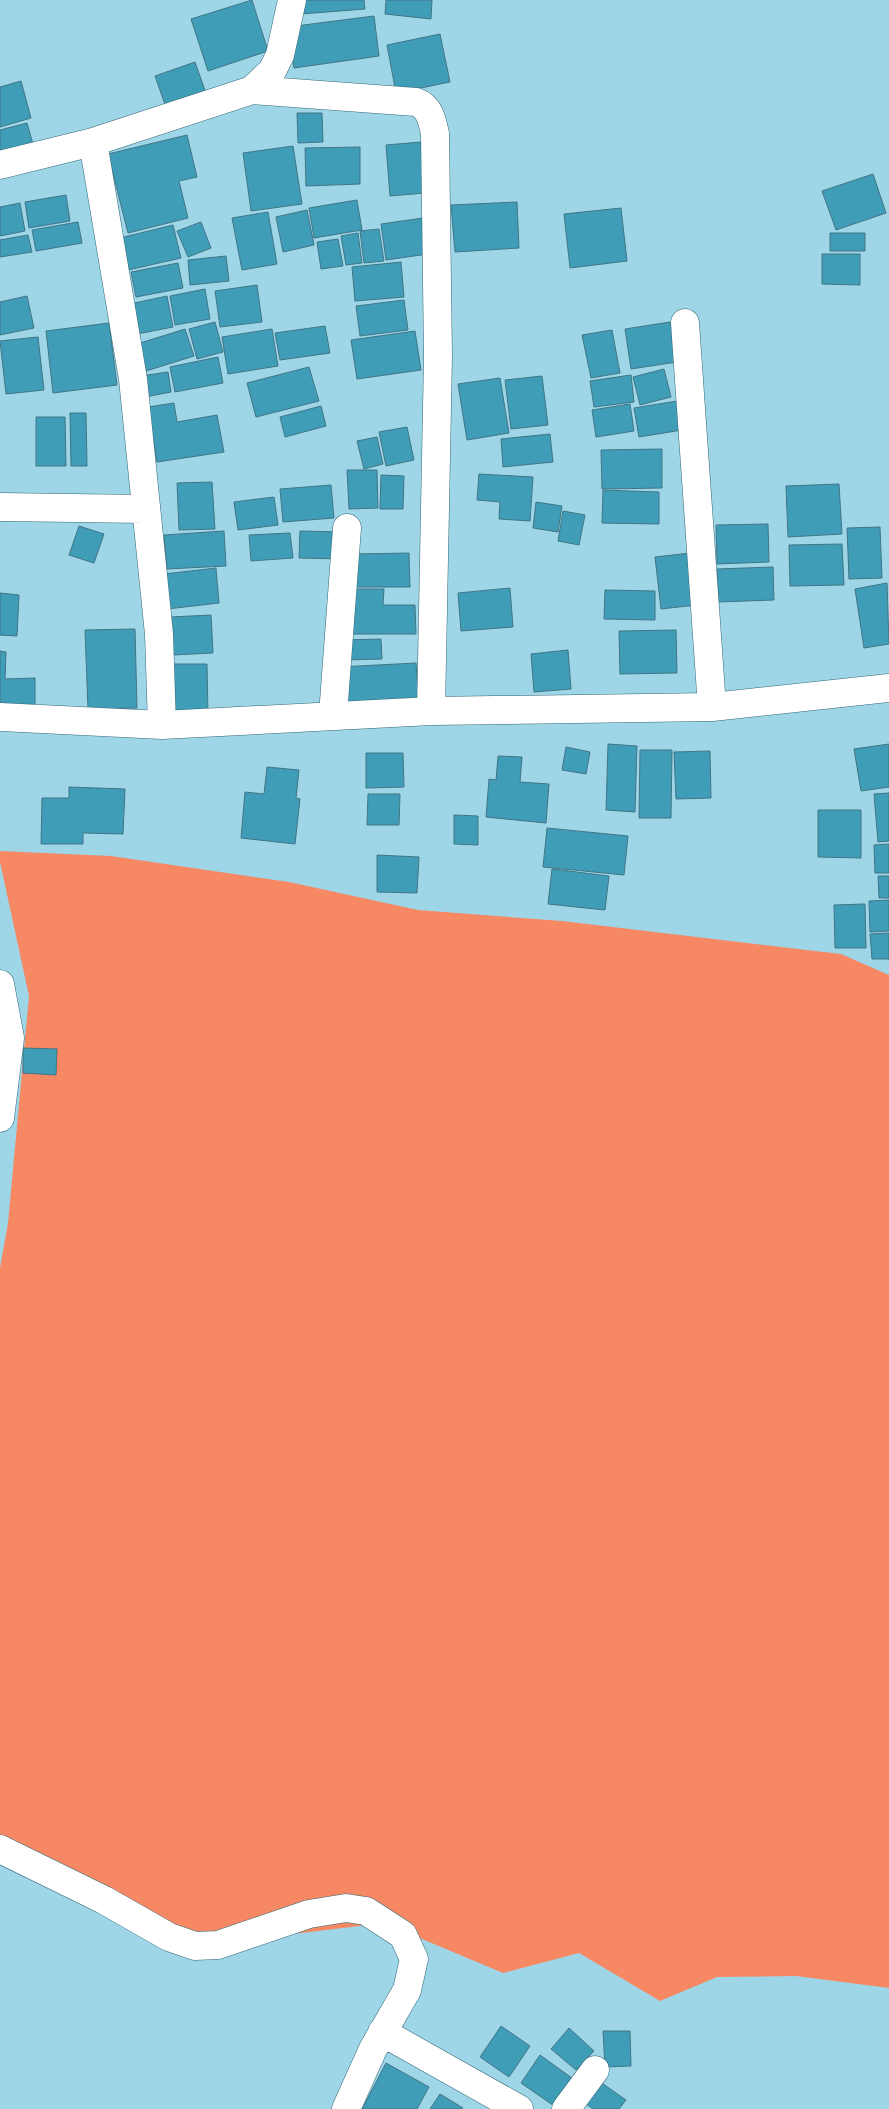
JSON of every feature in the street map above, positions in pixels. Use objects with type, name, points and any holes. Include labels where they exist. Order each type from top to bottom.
[{"type":"street","points":[[0,165],[93,142],[252,90],[264,81],[272,71],[280,55],[292,0]]},
{"type":"street","points":[[252,90],[416,102],[428,110],[432,120],[435,134],[438,356],[431,711]]},
{"type":"street","points":[[93,142],[133,379],[159,634],[162,725]]},
{"type":"street","points":[[685,323],[712,707]]},
{"type":"street","points":[[0,507],[146,509]]},
{"type":"street","points":[[333,715],[347,528]]},
{"type":"street","points":[[0,717],[162,725],[431,711],[712,707],[889,688]]},
{"type":"street","points":[[0,984],[10,1038],[0,1118]]},
{"type":"street","points":[[0,1849],[104,1900],[169,1937],[195,1946],[218,1945],[309,1914],[346,1908],[366,1911],[403,1935],[414,1959],[407,1990],[382,2032],[346,2109]]},
{"type":"street","points":[[382,2032],[519,2109]]},
{"type":"street","points":[[566,2109],[595,2070]]},
{"type":"shaded area","points":[[0,851],[111,856],[289,882],[418,910],[562,921],[841,954],[889,975],[889,1988],[796,1976],[717,1977],[660,2001],[579,1953],[503,1973],[384,1923],[195,1946],[0,1841],[0,1268],[8,1223],[29,996],[0,862]]},
{"type":"building","points":[[252,0],[268,51],[208,71],[191,19]]},
{"type":"building","points":[[300,0],[364,0],[365,9],[301,14]]},
{"type":"building","points":[[386,0],[432,0],[431,19],[385,14]]},
{"type":"building","points":[[374,16],[379,56],[294,68],[288,27]]},
{"type":"building","points":[[440,34],[450,82],[396,93],[387,45]]},
{"type":"building","points":[[195,62],[208,99],[168,113],[155,76]]},
{"type":"building","points":[[21,81],[31,118],[0,127],[0,87]]},
{"type":"building","points":[[297,113],[322,113],[323,142],[298,143]]},
{"type":"building","points":[[27,123],[33,144],[0,153],[0,130]]},
{"type":"building","points":[[187,135],[197,177],[179,181],[188,218],[128,233],[108,154]]},
{"type":"building","points":[[421,142],[425,193],[390,196],[386,145]]},
{"type":"building","points":[[293,146],[302,204],[251,211],[243,153]]},
{"type":"building","points":[[360,147],[360,184],[306,186],[305,148]]},
{"type":"building","points":[[873,174],[886,213],[836,230],[822,191]]},
{"type":"building","points":[[66,195],[70,221],[29,228],[25,202]]},
{"type":"building","points":[[357,200],[362,230],[314,238],[309,208]]},
{"type":"building","points":[[517,202],[519,248],[455,252],[451,205]]},
{"type":"building","points":[[20,203],[25,231],[0,236],[0,207]]},
{"type":"building","points":[[621,208],[627,261],[570,268],[564,214]]},
{"type":"building","points":[[307,210],[314,245],[283,252],[276,217]]},
{"type":"building","points":[[268,212],[277,264],[242,270],[232,218]]},
{"type":"building","points":[[423,218],[428,254],[386,260],[381,224]]},
{"type":"building","points":[[78,222],[82,243],[36,251],[32,230]]},
{"type":"building","points":[[201,222],[211,248],[188,257],[177,231]]},
{"type":"building","points":[[173,225],[181,258],[128,270],[120,238]]},
{"type":"building","points":[[379,229],[384,261],[364,263],[360,231]]},
{"type":"building","points":[[358,233],[362,263],[346,265],[341,236]]},
{"type":"building","points":[[830,233],[865,233],[865,251],[830,251]]},
{"type":"building","points":[[28,235],[32,252],[0,257],[0,240]]},
{"type":"building","points":[[338,239],[343,266],[321,269],[317,242]]},
{"type":"building","points":[[822,254],[860,254],[860,285],[822,284]]},
{"type":"building","points":[[226,256],[229,281],[190,285],[188,260]]},
{"type":"building","points":[[401,262],[404,297],[355,301],[352,267]]},
{"type":"building","points":[[178,263],[183,288],[136,297],[131,272]]},
{"type":"building","points":[[257,285],[262,322],[220,327],[215,291]]},
{"type":"building","points":[[205,289],[210,319],[175,325],[170,296]]},
{"type":"building","points":[[27,296],[34,328],[0,335],[0,302]]},
{"type":"building","points":[[167,296],[173,327],[137,334],[130,304]]},
{"type":"building","points":[[404,300],[408,330],[360,336],[356,306]]},
{"type":"building","points":[[215,322],[223,352],[197,359],[189,329]]},
{"type":"building","points":[[670,322],[677,362],[631,369],[625,329]]},
{"type":"building","points":[[109,323],[117,385],[53,393],[46,331]]},
{"type":"building","points":[[325,326],[330,353],[280,360],[275,333]]},
{"type":"building","points":[[185,329],[194,356],[146,371],[137,344]]},
{"type":"building","points":[[272,329],[278,366],[228,374],[222,337]]},
{"type":"building","points":[[612,330],[620,373],[591,378],[582,335]]},
{"type":"building","points":[[415,331],[421,370],[357,379],[351,340]]},
{"type":"building","points":[[38,337],[44,390],[6,394],[0,341]]},
{"type":"building","points":[[218,357],[223,383],[175,392],[170,367]]},
{"type":"building","points":[[309,367],[319,401],[256,417],[247,383]]},
{"type":"building","points":[[664,369],[671,397],[640,405],[633,377]]},
{"type":"building","points":[[168,372],[171,392],[145,397],[141,376]]},
{"type":"building","points":[[631,375],[634,402],[594,407],[590,381]]},
{"type":"building","points":[[542,376],[548,425],[511,429],[505,380]]},
{"type":"building","points":[[500,378],[509,433],[467,440],[458,384]]},
{"type":"building","points":[[677,401],[682,430],[639,437],[634,408]]},
{"type":"building","points":[[174,403],[177,422],[217,415],[224,452],[157,462],[148,407]]},
{"type":"building","points":[[630,404],[634,431],[596,437],[592,410]]},
{"type":"building","points":[[321,406],[326,426],[285,437],[280,417]]},
{"type":"building","points":[[70,413],[86,413],[87,466],[71,466]]},
{"type":"building","points":[[36,417],[65,417],[66,466],[36,466]]},
{"type":"building","points":[[407,427],[414,460],[386,466],[379,432]]},
{"type":"building","points":[[550,434],[553,462],[503,467],[501,439]]},
{"type":"building","points":[[377,437],[383,464],[364,469],[357,441]]},
{"type":"building","points":[[662,449],[662,488],[602,489],[601,450]]},
{"type":"building","points":[[347,470],[377,470],[378,508],[349,509]]},
{"type":"building","points":[[479,474],[533,477],[530,521],[499,519],[500,502],[477,500]]},
{"type":"building","points":[[381,475],[404,476],[403,509],[380,509]]},
{"type":"building","points":[[212,482],[215,529],[179,530],[177,483]]},
{"type":"building","points":[[839,484],[842,534],[788,537],[786,486]]},
{"type":"building","points":[[331,485],[334,518],[283,522],[280,489]]},
{"type":"building","points":[[603,490],[659,492],[659,524],[602,523]]},
{"type":"building","points":[[274,497],[278,525],[238,530],[234,502]]},
{"type":"building","points":[[536,502],[562,506],[558,532],[533,528]]},
{"type":"building","points":[[563,511],[585,515],[579,545],[558,541]]},
{"type":"building","points":[[768,524],[769,562],[717,564],[716,525]]},
{"type":"building","points":[[79,526],[104,534],[94,563],[69,555]]},
{"type":"building","points":[[880,527],[882,578],[849,579],[847,528]]},
{"type":"building","points":[[224,531],[226,566],[167,569],[164,535]]},
{"type":"building","points":[[300,531],[343,532],[343,559],[299,558]]},
{"type":"building","points":[[290,533],[293,558],[251,561],[249,535]]},
{"type":"building","points":[[842,544],[844,585],[790,586],[789,545]]},
{"type":"building","points":[[409,553],[410,587],[354,587],[354,554]]},
{"type":"building","points":[[690,553],[696,605],[661,609],[655,557]]},
{"type":"building","points":[[773,567],[774,600],[718,602],[717,569]]},
{"type":"building","points":[[216,568],[219,603],[167,609],[164,574]]},
{"type":"building","points":[[887,583],[889,644],[864,648],[855,589]]},
{"type":"building","points":[[510,588],[513,627],[461,631],[458,593]]},
{"type":"building","points":[[352,589],[384,589],[383,605],[415,605],[416,634],[352,634]]},
{"type":"building","points":[[605,590],[655,591],[655,620],[604,619]]},
{"type":"building","points":[[0,593],[19,595],[17,636],[0,635]]},
{"type":"building","points":[[211,615],[213,653],[173,655],[171,617]]},
{"type":"building","points":[[135,629],[137,708],[88,709],[85,630]]},
{"type":"building","points":[[676,630],[677,673],[620,674],[619,631]]},
{"type":"building","points":[[381,639],[382,659],[343,660],[343,640]]},
{"type":"building","points":[[568,650],[571,689],[534,692],[531,654]]},
{"type":"building","points":[[0,651],[6,652],[5,679],[35,678],[35,707],[0,707]]},
{"type":"building","points":[[416,663],[419,706],[342,710],[339,667]]},
{"type":"building","points":[[173,664],[207,664],[208,715],[173,715]]},
{"type":"building","points":[[608,744],[637,746],[635,812],[606,810]]},
{"type":"building","points":[[889,744],[889,787],[861,791],[854,749]]},
{"type":"building","points":[[566,747],[590,752],[586,774],[562,770]]},
{"type":"building","points":[[640,750],[672,750],[671,818],[639,818]]},
{"type":"building","points":[[710,751],[711,798],[676,799],[674,752]]},
{"type":"building","points":[[366,753],[403,753],[404,787],[366,788]]},
{"type":"building","points":[[498,756],[522,757],[520,782],[549,784],[546,823],[486,817],[489,779],[496,780]]},
{"type":"building","points":[[267,767],[299,770],[296,798],[300,799],[295,844],[241,838],[245,792],[264,794]]},
{"type":"building","points":[[69,787],[125,789],[123,834],[83,833],[83,844],[41,844],[42,798],[69,798]]},
{"type":"building","points":[[889,793],[889,841],[878,842],[874,794]]},
{"type":"building","points":[[368,794],[400,794],[399,825],[367,825]]},
{"type":"building","points":[[818,810],[861,810],[861,858],[818,857]]},
{"type":"building","points":[[454,815],[478,816],[478,845],[454,844]]},
{"type":"building","points":[[547,828],[628,836],[624,875],[543,867]]},
{"type":"building","points":[[889,844],[889,873],[875,873],[874,845]]},
{"type":"building","points":[[377,855],[419,857],[417,893],[377,892]]},
{"type":"building","points":[[552,869],[609,876],[605,910],[548,904]]},
{"type":"building","points":[[878,876],[889,876],[889,898],[879,898]]},
{"type":"building","points":[[889,900],[889,931],[870,932],[869,901]]},
{"type":"building","points":[[865,904],[866,948],[835,948],[834,905]]},
{"type":"building","points":[[889,933],[889,959],[872,959],[870,934]]},
{"type":"building","points":[[23,1048],[57,1049],[56,1075],[23,1073]]},
{"type":"building","points":[[501,2026],[530,2046],[509,2077],[480,2057]]},
{"type":"building","points":[[569,2028],[594,2051],[576,2070],[551,2049]]},
{"type":"building","points":[[603,2031],[630,2031],[631,2066],[605,2067]]},
{"type":"building","points":[[540,2055],[576,2081],[557,2108],[521,2083]]},
{"type":"building","points":[[386,2063],[429,2087],[417,2109],[362,2109]]},
{"type":"building","points":[[596,2079],[626,2100],[619,2109],[593,2109],[581,2100]]},
{"type":"building","points":[[440,2094],[463,2108],[430,2109]]}]
